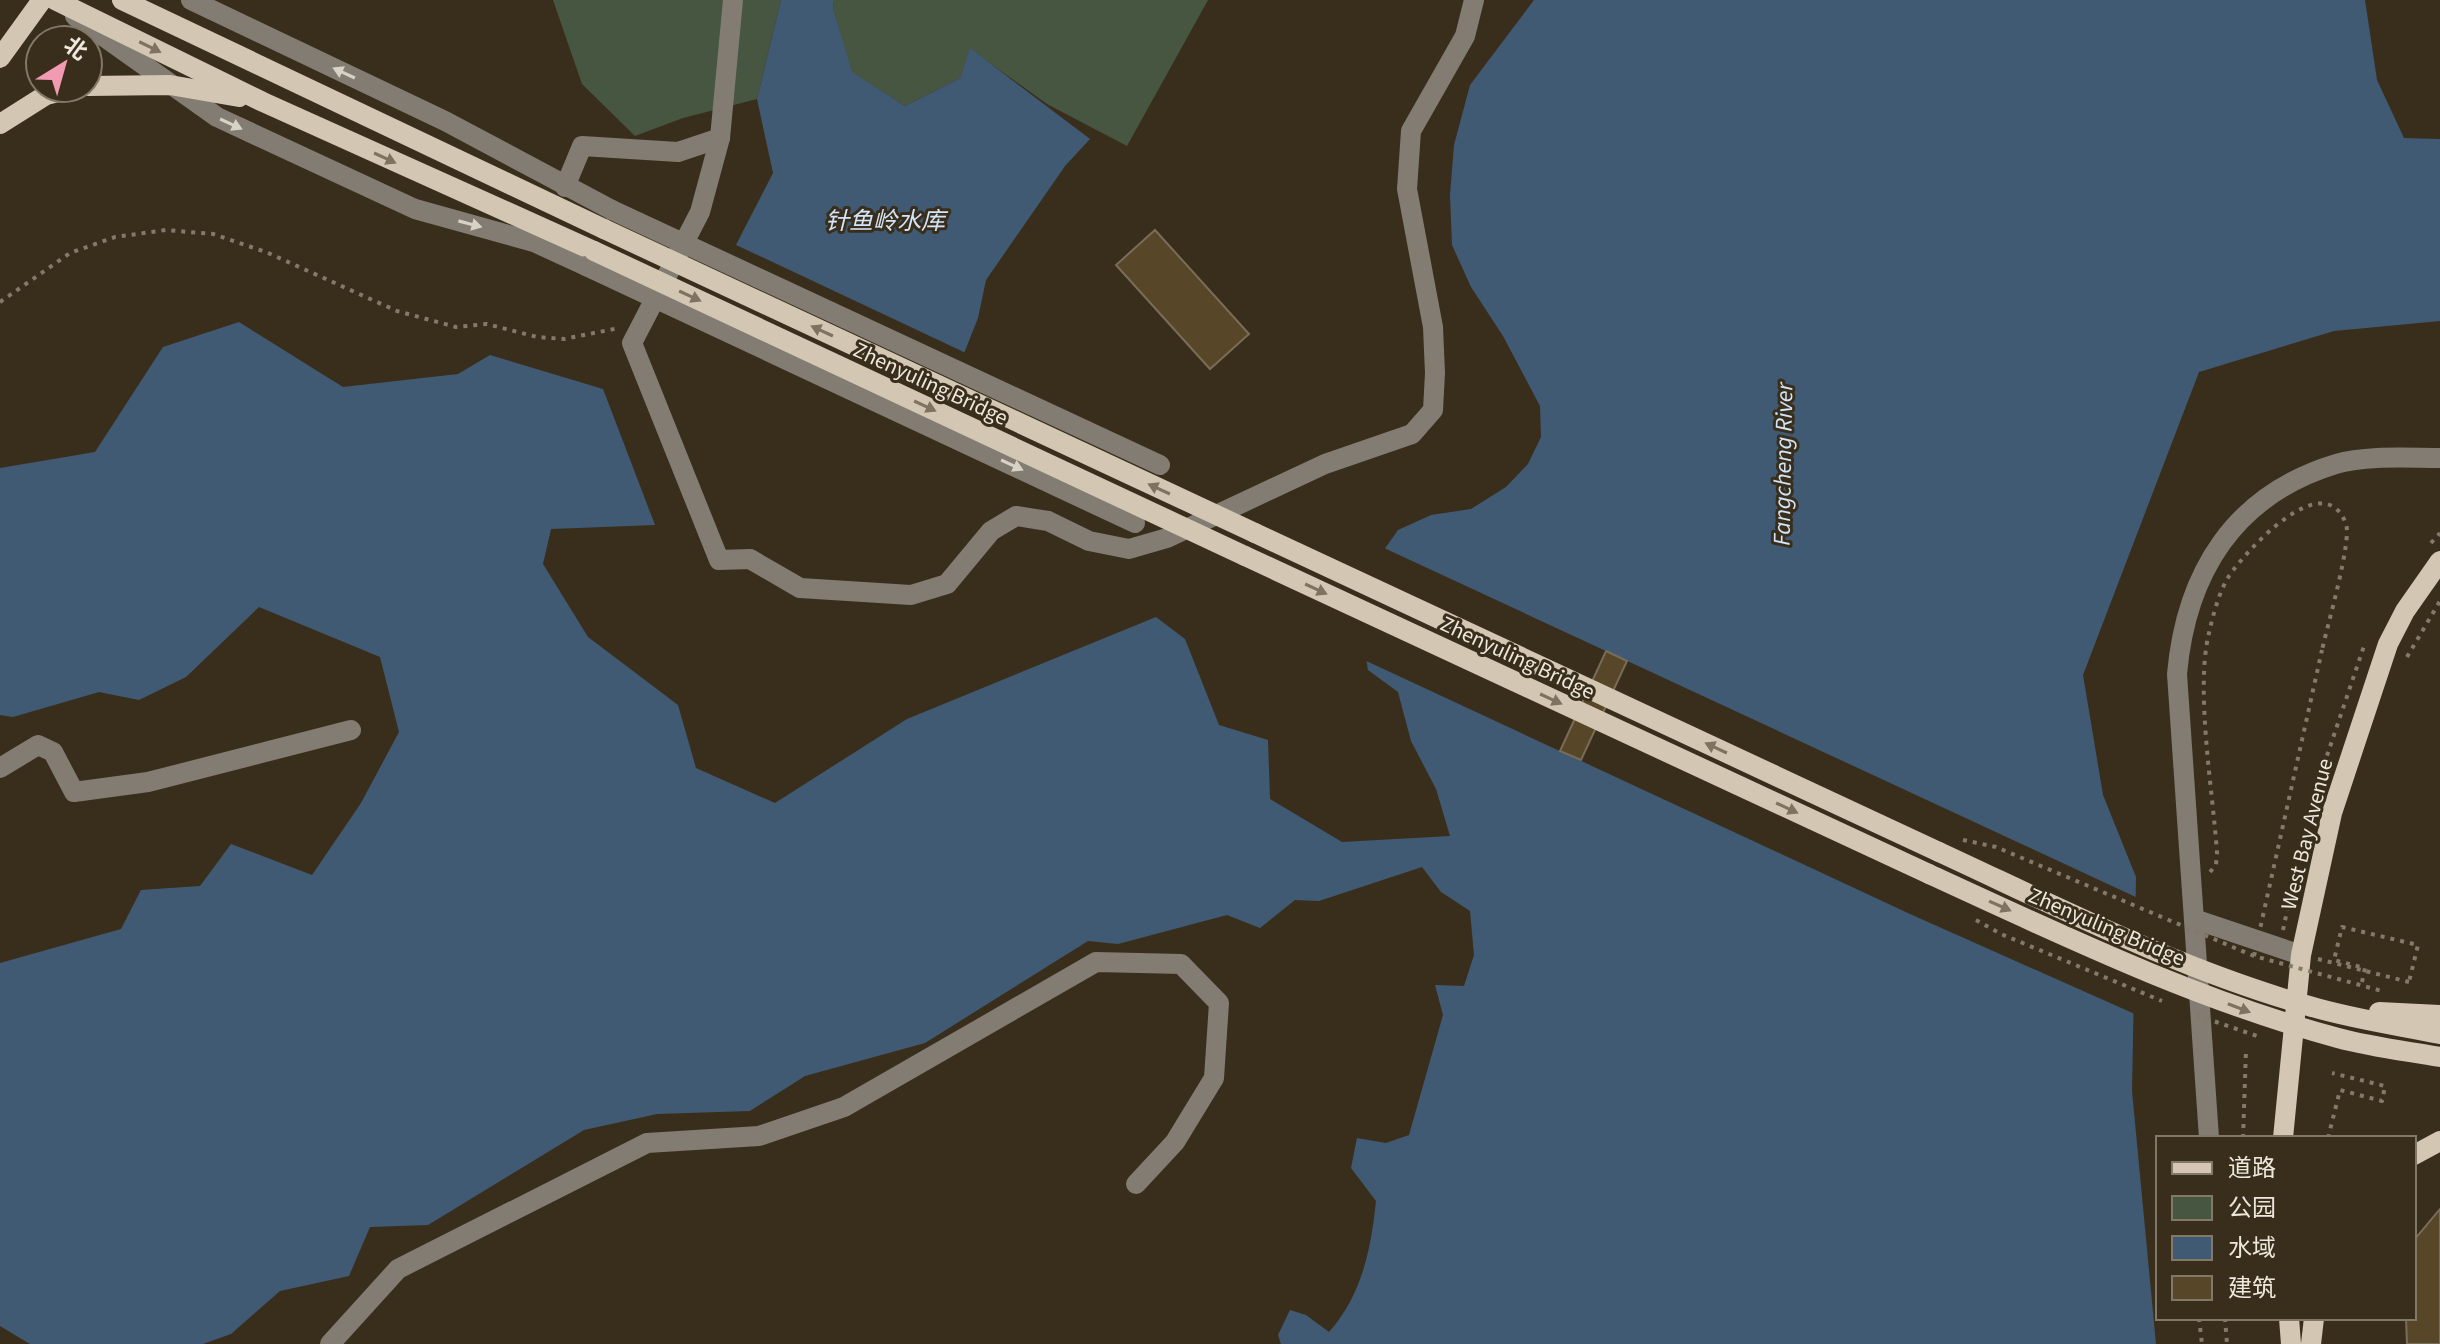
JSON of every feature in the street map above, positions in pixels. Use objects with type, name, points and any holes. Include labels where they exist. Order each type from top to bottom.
[{"type":"main road","points":[[0,58],[42,0]]},
{"type":"main road","points":[[54,0],[263,102]]},
{"type":"main road","name":"Zhenyuling Bridge","points":[[122,0],[608,220],[2122,937],[2308,1006],[2440,1034]]},
{"type":"main road","points":[[104,86],[170,85],[263,102]]},
{"type":"main road","name":"Zhenyuling Bridge","points":[[263,102],[590,259],[2113,958],[2260,1015],[2341,1039],[2440,1057]]},
{"type":"main road","points":[[0,124],[32,104]]},
{"type":"main road","name":"West Bay Avenue","points":[[2283,1136],[2332,813],[2371,690],[2405,611],[2440,561]]},
{"type":"main road","points":[[2308,1006],[2440,1015]]},
{"type":"main road","points":[[2416,1154],[2440,1141]]},
{"type":"main road","points":[[2289,1320],[2291,1344]]},
{"type":"main road","points":[[2311,1344],[2314,1320]]},
{"type":"street","points":[[54,0],[217,117],[415,209],[590,259],[1135,523]]},
{"type":"street","points":[[191,0],[445,121],[565,187],[608,220],[1160,465]]},
{"type":"street","points":[[733,0],[720,138],[700,212],[632,343],[719,560],[750,559],[800,588],[911,595],[947,584],[991,531],[1016,516],[1048,521],[1089,541],[1129,549],[1167,538],[1325,464],[1412,434],[1433,410],[1433,327],[1407,189],[1411,131],[1465,36],[1474,0]]},
{"type":"street","points":[[565,187],[582,146],[678,152],[720,138]]},
{"type":"street","points":[[2209,1136],[2177,674],[2181,629],[2192,593],[2207,562],[2241,519],[2283,486],[2338,464],[2440,458]]},
{"type":"street","points":[[0,768],[38,745],[53,752],[74,792],[148,782],[351,730]]},
{"type":"street","points":[[2194,919],[2310,957]]},
{"type":"street","points":[[330,1344],[398,1269],[569,1179],[647,1143],[759,1136],[844,1107],[1096,962],[1181,964],[1219,1003],[1214,1078],[1175,1142],[1136,1184]]},
{"type":"path","points":[[0,302],[70,253],[115,237],[166,230],[213,234],[266,252],[397,311],[456,327],[487,324],[537,337],[564,339],[640,324]]},
{"type":"path","points":[[2191,882],[2208,875],[2216,865],[2203,668],[2217,604],[2229,577],[2261,537],[2298,509],[2316,504],[2330,507],[2339,514],[2347,536],[2254,956]]},
{"type":"path","points":[[2404,665],[2440,601]]},
{"type":"path","points":[[1959,839],[1996,847],[2254,956],[2392,993]]},
{"type":"path","points":[[2310,957],[2409,982],[2418,945],[2342,927],[2334,960],[2365,968],[2362,982]]},
{"type":"path","points":[[2310,957],[2323,944]]},
{"type":"path","points":[[2310,957],[2318,975]]},
{"type":"path","points":[[2243,1136],[2246,1050]]},
{"type":"path","points":[[2328,1136],[2340,1090],[2382,1101],[2385,1086],[2332,1073]]},
{"type":"path","points":[[2199,1320],[2202,1344]]},
{"type":"path","points":[[2225,1320],[2227,1344]]},
{"type":"green space","points":[[553,0],[781,0],[757,99],[683,118],[635,136],[582,84]]},
{"type":"green space","points":[[834,0],[1208,0],[1127,146],[1047,104],[970,49],[960,78],[905,106],[851,72],[833,8]]},
{"type":"water","name":"针鱼岭水库","points":[[781,0],[834,0],[833,8],[852,72],[905,106],[960,78],[970,48],[1090,139],[1065,166],[986,280],[978,318],[953,381],[720,276],[773,173],[757,99]]},
{"type":"water","name":"Fangcheng River","points":[[1534,0],[2365,0],[2377,80],[2404,138],[2440,139],[2440,321],[2334,331],[2199,372],[2083,675],[2103,795],[2136,877],[2132,1091],[2156,1344],[1281,1344],[1278,1335],[1290,1310],[1306,1315],[1329,1332],[1350,1303],[1368,1254],[1376,1201],[1351,1168],[1357,1138],[1386,1143],[1409,1135],[1443,1015],[1435,985],[1464,986],[1474,955],[1470,911],[1441,892],[1422,867],[1319,901],[1295,900],[1260,928],[1227,915],[1118,944],[1088,941],[925,1043],[805,1076],[750,1111],[657,1114],[584,1130],[428,1225],[370,1227],[349,1276],[280,1291],[231,1334],[203,1344],[30,1344],[0,1326],[0,963],[121,929],[141,890],[200,886],[231,844],[312,875],[361,803],[399,732],[380,657],[259,607],[186,677],[139,700],[99,692],[13,717],[0,715],[0,468],[95,452],[163,347],[239,322],[343,387],[458,374],[490,355],[603,389],[655,525],[551,529],[543,564],[588,637],[678,705],[696,768],[775,803],[907,719],[1156,617],[1185,639],[1219,725],[1268,740],[1270,799],[1342,842],[1450,836],[1436,789],[1411,741],[1398,692],[1368,670],[1355,591],[1398,530],[1431,515],[1471,509],[1506,487],[1528,464],[1541,437],[1540,406],[1503,336],[1471,287],[1452,245],[1450,195],[1454,145],[1470,85]]},
{"type":"pier","points":[[732,243],[968,354],[957,383],[716,274]]},
{"type":"pier","points":[[1382,547],[2140,899],[2137,1015],[1910,914],[1362,659],[1351,591]]},
{"type":"building","points":[[1155,230],[1249,334],[1210,369],[1116,265]]},
{"type":"building","points":[[1606,651],[1627,661],[1581,760],[1560,751]]},
{"type":"building","points":[[2440,1209],[2440,1344],[2407,1344],[2406,1320],[2416,1320],[2416,1238]]}]
